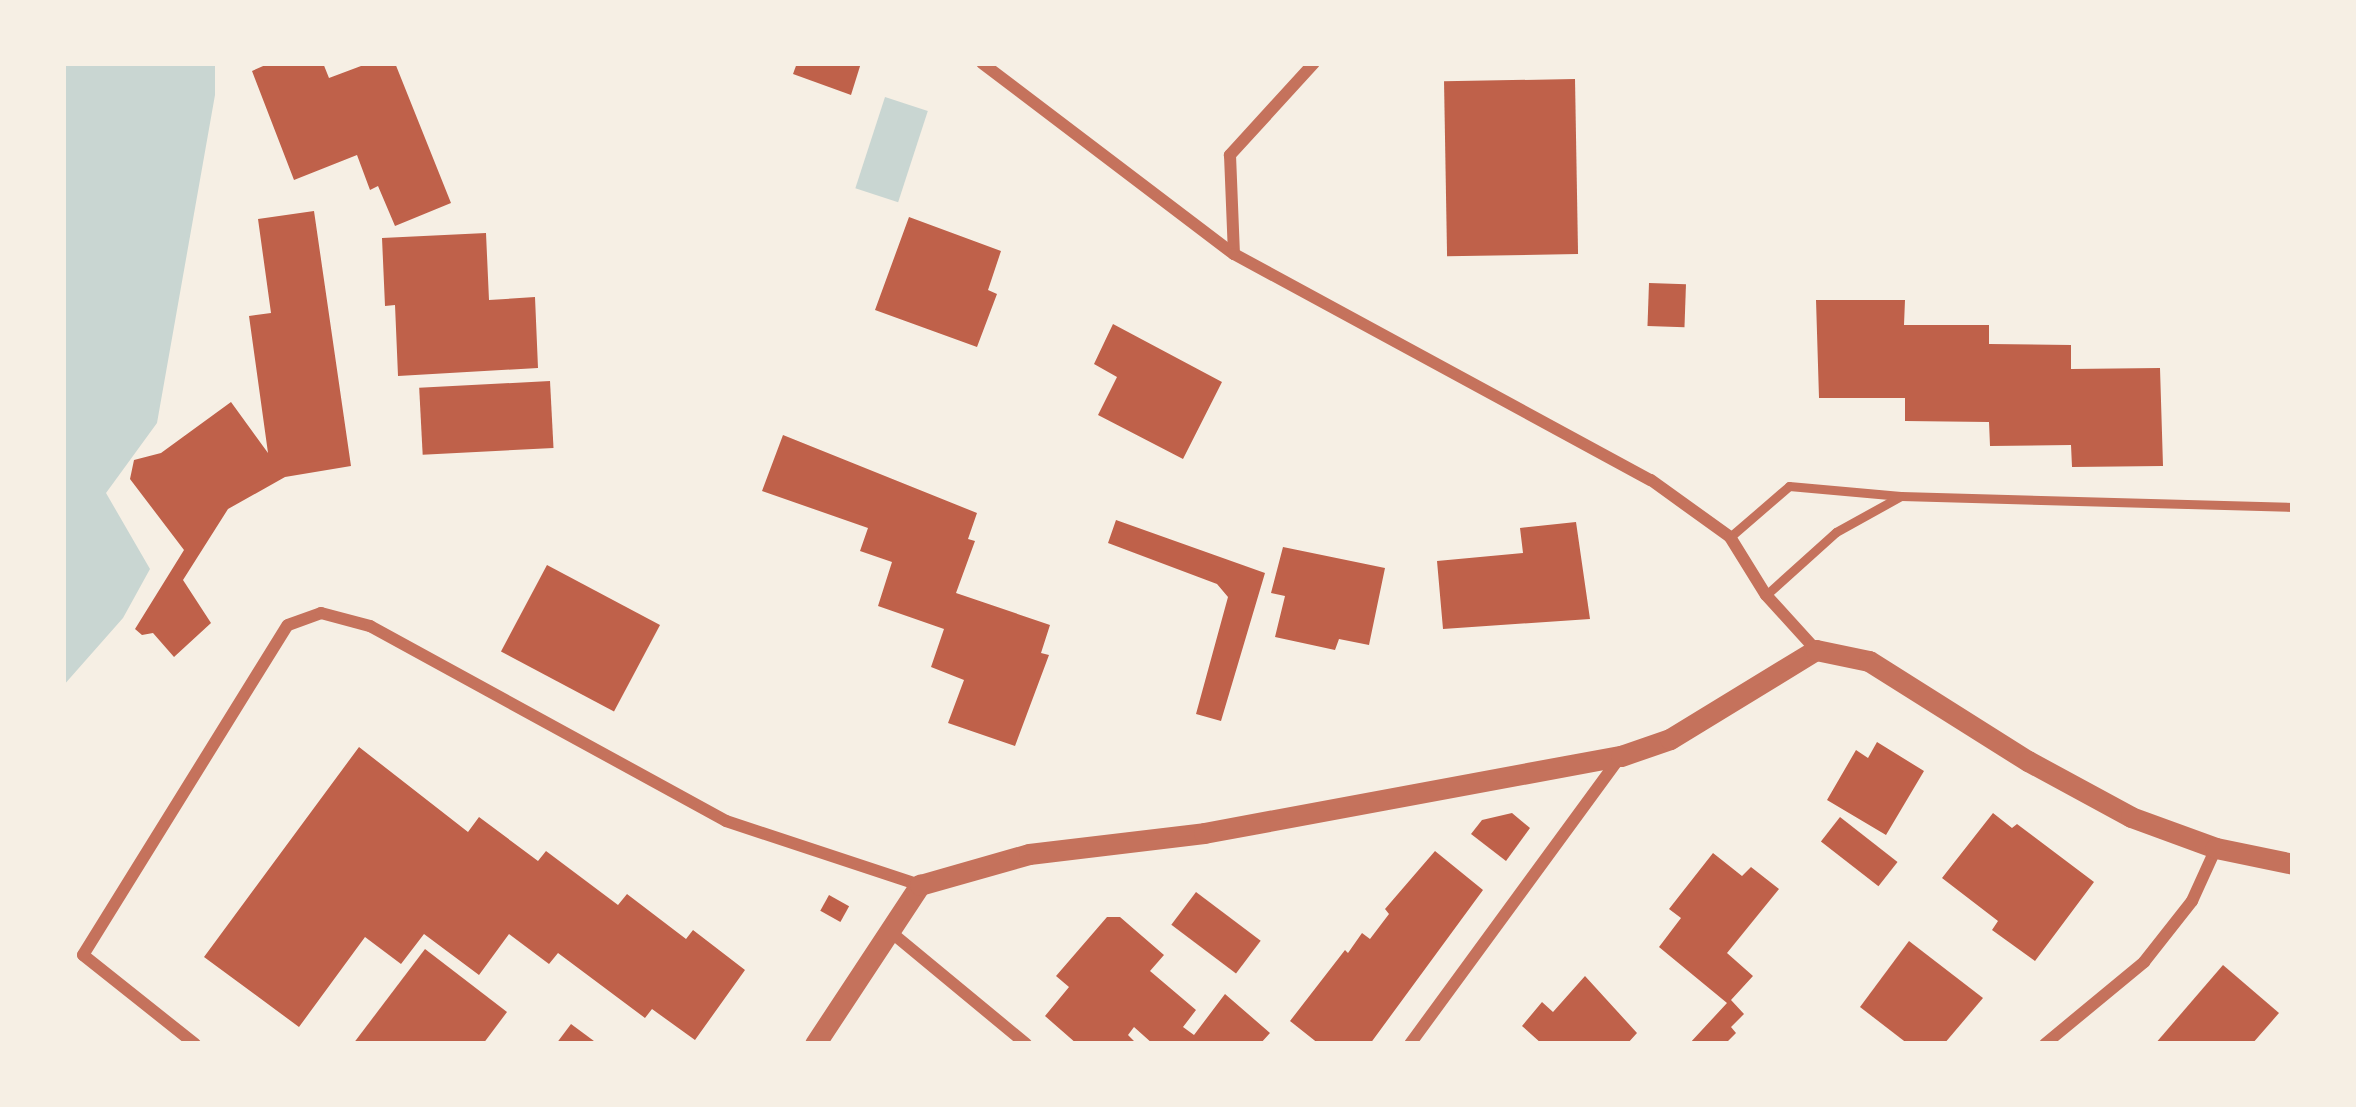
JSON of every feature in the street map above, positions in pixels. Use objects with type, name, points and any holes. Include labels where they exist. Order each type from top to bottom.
[{"type":"street","points":[[982,63],[1234,254],[1651,480],[1730,537],[1766,595],[1816,650],[1869,661],[2131,817],[2216,848],[2293,864]]},
{"type":"street","points":[[1234,254],[1230,155],[1314,63]]},
{"type":"street","points":[[195,1044],[83,955],[288,625],[321,613],[370,626],[726,821],[920,885],[1029,854],[1204,833],[1621,756],[1688,729],[1816,650]]},
{"type":"street","points":[[1410,1044],[1621,756]]},
{"type":"street","points":[[2045,1044],[2144,962],[2192,901],[2216,848]]},
{"type":"street","points":[[814,1044],[920,885]]},
{"type":"street","points":[[892,933],[1026,1044]]},
{"type":"lane","points":[[1730,537],[1789,486],[1901,496],[2293,507]]},
{"type":"lane","points":[[1766,595],[1836,532],[1901,496]]},
{"type":"shaded area","points":[[63,63],[215,63],[215,95],[157,423],[106,493],[150,569],[123,618],[63,686]]},
{"type":"shaded area","points":[[885,97],[928,111],[898,202],[855,188]]},
{"type":"building","points":[[270,63],[323,63],[329,78],[369,63],[395,63],[451,203],[395,226],[378,186],[370,190],[357,155],[294,180],[252,71]]},
{"type":"building","points":[[797,63],[861,63],[851,95],[793,74]]},
{"type":"building","points":[[1575,79],[1578,254],[1447,256],[1444,81]]},
{"type":"building","points":[[314,211],[351,466],[285,477],[228,509],[183,580],[211,623],[174,657],[153,633],[142,635],[135,629],[184,550],[130,479],[134,460],[161,453],[231,402],[268,453],[249,316],[271,313],[258,219]]},
{"type":"building","points":[[909,217],[1001,251],[988,290],[997,294],[977,347],[875,310]]},
{"type":"building","points":[[486,233],[489,300],[535,297],[538,368],[398,376],[395,305],[385,306],[382,238]]},
{"type":"building","points":[[1649,283],[1686,284],[1684,327],[1647,326]]},
{"type":"building","points":[[1816,300],[1905,300],[1904,325],[1989,325],[1989,344],[2071,345],[2071,369],[2160,368],[2163,466],[2072,467],[2071,445],[1990,446],[1989,422],[1905,421],[1905,398],[1819,398]]},
{"type":"building","points":[[1113,324],[1222,382],[1183,459],[1098,415],[1117,377],[1094,364]]},
{"type":"building","points":[[550,381],[554,448],[423,455],[419,388]]},
{"type":"building","points":[[783,435],[977,513],[968,539],[975,541],[956,593],[1050,625],[1041,653],[1049,655],[1015,746],[948,723],[964,680],[931,667],[944,629],[878,606],[892,562],[860,551],[868,528],[762,491]]},
{"type":"building","points":[[1116,520],[1265,573],[1221,721],[1196,714],[1228,597],[1217,584],[1108,543]]},
{"type":"building","points":[[1576,522],[1590,619],[1443,629],[1437,561],[1523,553],[1520,528]]},
{"type":"building","points":[[1283,547],[1385,568],[1369,645],[1339,639],[1335,650],[1275,637],[1285,596],[1271,593]]},
{"type":"building","points":[[547,565],[660,625],[614,712],[501,652]]},
{"type":"building","points":[[1877,742],[1924,771],[1886,835],[1827,800],[1856,750],[1868,758]]},
{"type":"building","points":[[359,747],[468,832],[479,817],[538,861],[546,851],[618,905],[627,894],[686,939],[693,930],[745,970],[695,1040],[652,1009],[645,1018],[558,953],[549,964],[509,934],[479,975],[424,934],[401,964],[365,937],[299,1027],[204,957]]},
{"type":"building","points":[[1512,813],[1530,828],[1506,861],[1471,834],[1482,820]]},
{"type":"building","points":[[1993,813],[2012,828],[2017,824],[2094,882],[2035,961],[1992,930],[1998,921],[1942,878]]},
{"type":"building","points":[[1840,817],[1898,862],[1878,886],[1821,841]]},
{"type":"building","points":[[1435,851],[1483,890],[1370,1044],[1319,1044],[1290,1021],[1345,950],[1348,953],[1362,933],[1370,939],[1389,914],[1385,909]]},
{"type":"building","points":[[1713,853],[1742,876],[1751,867],[1779,889],[1727,953],[1753,976],[1731,1000],[1744,1014],[1731,1027],[1736,1033],[1725,1044],[1689,1044],[1727,1003],[1659,947],[1681,918],[1669,909]]},
{"type":"building","points":[[1196,892],[1261,941],[1236,973],[1171,925]]},
{"type":"building","points":[[829,895],[849,906],[840,922],[820,911]]},
{"type":"building","points":[[1107,917],[1120,917],[1164,955],[1150,971],[1196,1010],[1183,1027],[1194,1035],[1225,994],[1270,1033],[1260,1044],[1153,1044],[1134,1027],[1128,1035],[1137,1044],[1077,1044],[1045,1016],[1069,987],[1056,976]]},
{"type":"building","points":[[1909,941],[1983,998],[1944,1044],[1908,1044],[1860,1007]]},
{"type":"building","points":[[425,949],[507,1012],[483,1044],[353,1044]]},
{"type":"building","points":[[2223,965],[2279,1013],[2252,1044],[2155,1044]]},
{"type":"building","points":[[1585,976],[1637,1033],[1627,1044],[1542,1044],[1522,1026],[1542,1002],[1553,1012]]},
{"type":"building","points":[[571,1024],[598,1044],[556,1044]]}]
